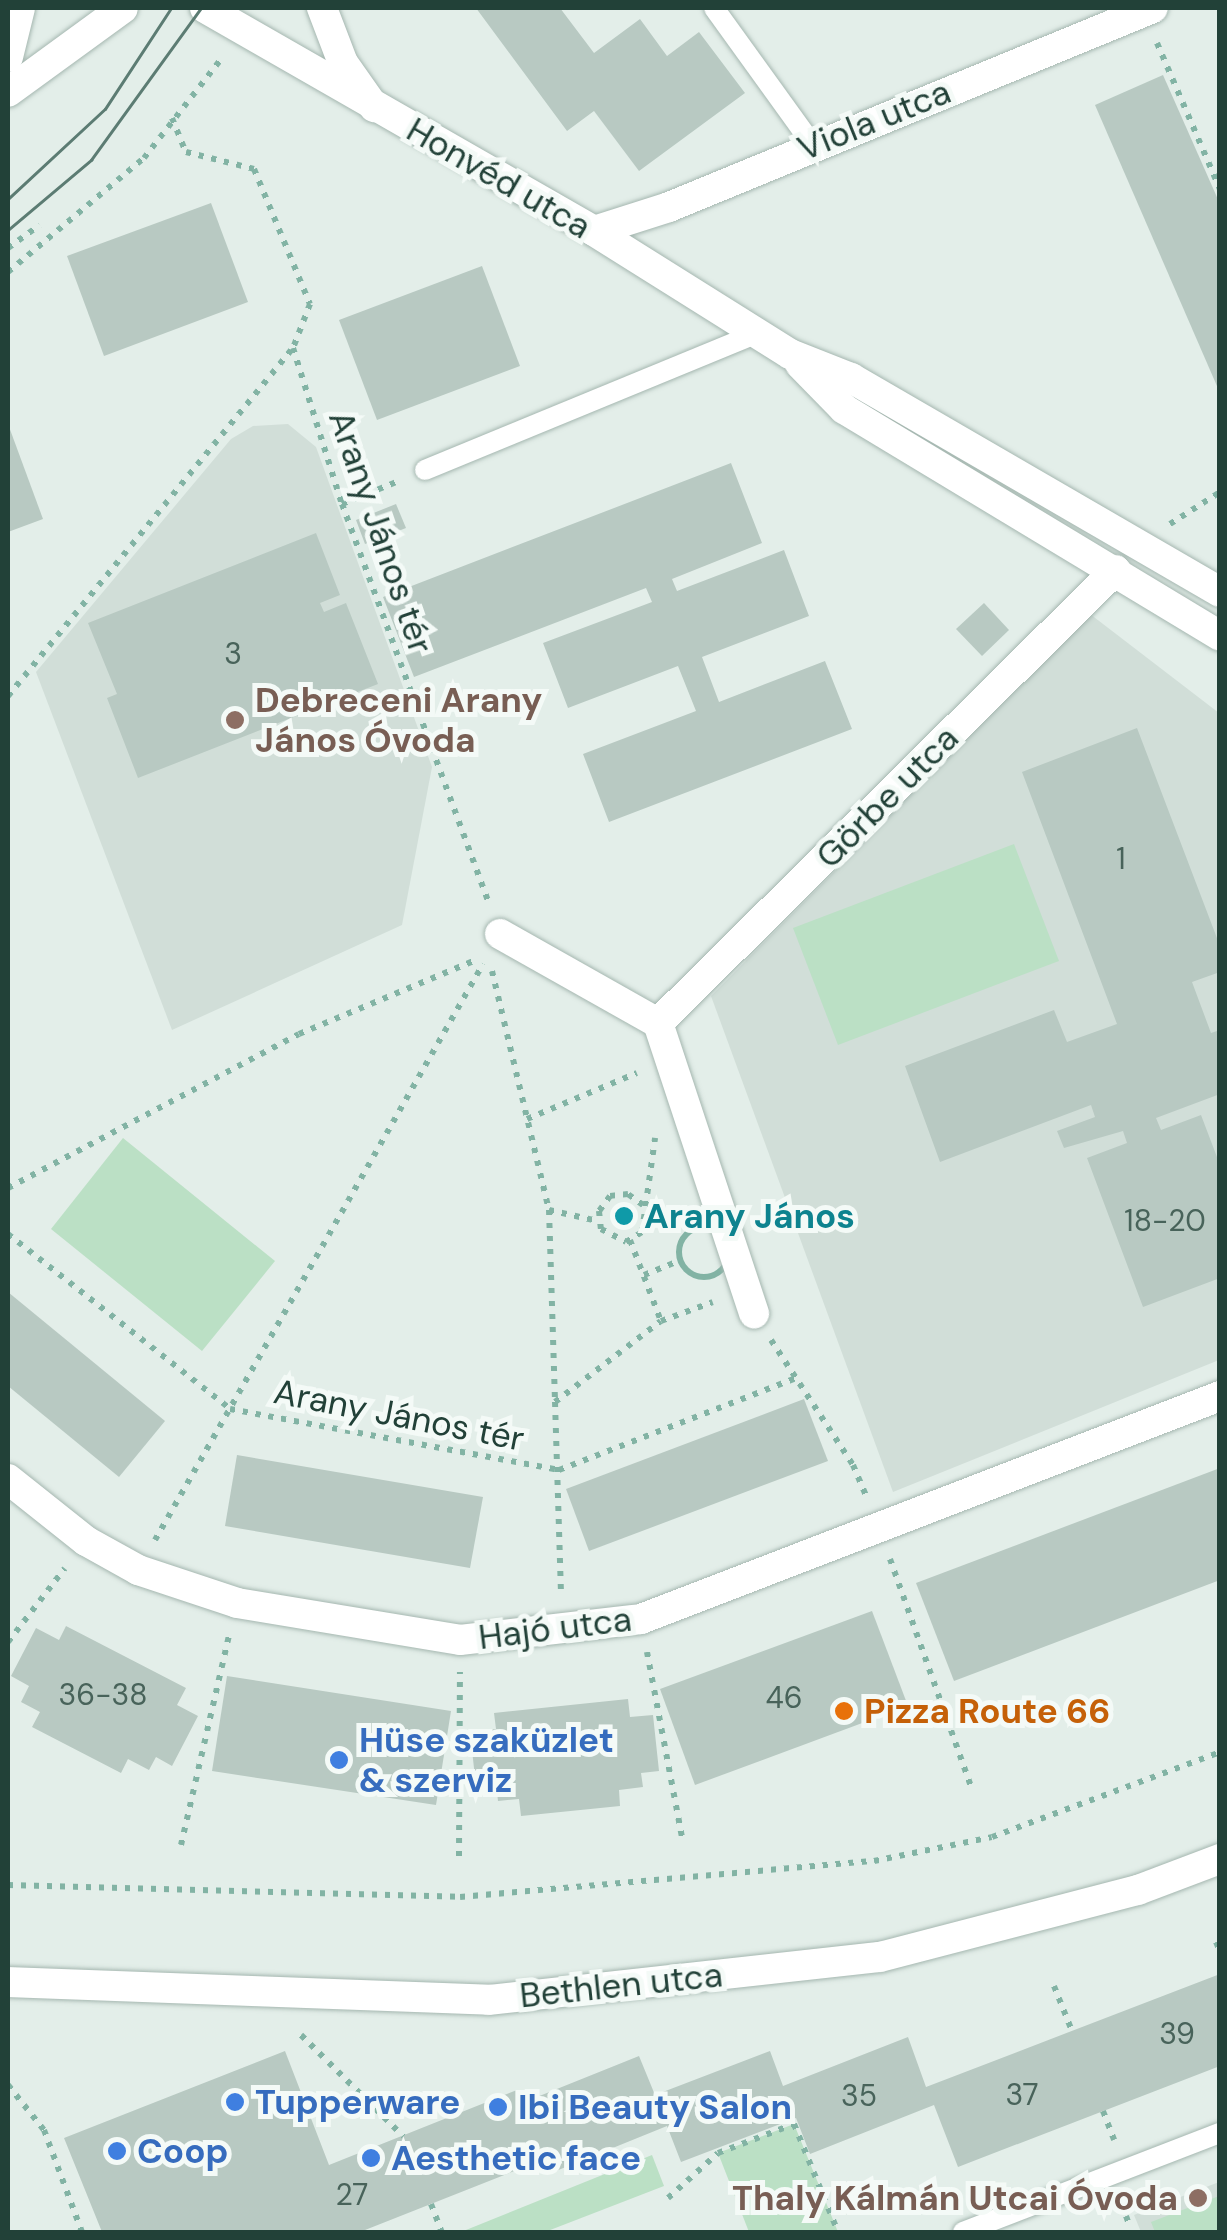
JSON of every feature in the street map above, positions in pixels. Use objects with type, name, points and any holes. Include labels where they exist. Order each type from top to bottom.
[{"type":"street","points":[[8,57],[20,8]]},
{"type":"street","points":[[8,92],[123,8]]},
{"type":"street","name":"Honvéd utca","points":[[205,8],[594,231],[755,334],[790,354],[850,378],[1220,592]]},
{"type":"street","points":[[322,8],[343,62],[374,107]]},
{"type":"street","name":"Viola utca","points":[[594,231],[669,207],[812,144],[1148,10]]},
{"type":"street","name":"Honvéd utca","points":[[790,354],[844,410],[1220,636]]},
{"type":"street","name":"Görbe utca","points":[[658,1023],[1116,570]]},
{"type":"street","points":[[494,944],[658,1023],[750,1302]]},
{"type":"street","name":"Hajó utca","points":[[8,1479],[86,1541],[138,1570],[236,1603],[460,1640],[562,1633],[641,1620],[1220,1396]]},
{"type":"street","name":"Bethlen utca","points":[[8,1982],[489,2000],[880,1957],[1138,1890],[1220,1859]]},
{"type":"lane","points":[[714,8],[812,144]]},
{"type":"lane","points":[[425,470],[755,334]]},
{"type":"lane","points":[[963,2232],[1220,2133]]},
{"type":"path","points":[[1148,10],[1220,190]]},
{"type":"path","points":[[8,272],[144,158],[184,101]]},
{"type":"path","points":[[8,696],[293,348],[310,304],[254,169],[186,152],[172,118]]},
{"type":"path","points":[[8,248],[40,225]]},
{"type":"path","name":"Arany János tér","points":[[293,348],[342,504],[494,944],[527,1119],[549,1210],[562,1633]]},
{"type":"path","points":[[342,504],[425,470]]},
{"type":"path","points":[[1164,527],[1220,492]]},
{"type":"path","points":[[8,1188],[298,1034],[494,944]]},
{"type":"path","name":"Arany János tér","points":[[138,1570],[494,944]]},
{"type":"path","points":[[527,1119],[670,1058]]},
{"type":"path","points":[[630,1240],[646,1223],[643,1205],[657,1132]]},
{"type":"path","points":[[598,1221],[610,1196],[628,1194],[643,1205]]},
{"type":"path","points":[[549,1210],[598,1221],[608,1237],[630,1240]]},
{"type":"path","name":"Arany János tér","points":[[8,1234],[230,1409],[559,1470],[796,1378]]},
{"type":"path","points":[[630,1240],[661,1321]]},
{"type":"path","points":[[644,1275],[681,1260]]},
{"type":"path","points":[[750,1302],[853,1464],[868,1502]]},
{"type":"path","name":"Arany János tér","points":[[554,1402],[661,1321],[750,1302]]},
{"type":"path","points":[[903,1594],[971,1787]]},
{"type":"path","points":[[181,1845],[236,1603]]},
{"type":"path","points":[[8,1642],[38,1604]]},
{"type":"path","points":[[641,1620],[684,1843]]},
{"type":"path","points":[[459,1856],[460,1640]]},
{"type":"path","points":[[8,1885],[460,1897],[874,1861],[992,1837],[1220,1752]]},
{"type":"path","points":[[1216,1942],[1220,1951]]},
{"type":"path","points":[[1054,1986],[1072,2031]]},
{"type":"path","points":[[301,2035],[403,2136]]},
{"type":"path","points":[[8,2085],[44,2130],[82,2232]]},
{"type":"path","points":[[668,2198],[718,2154],[794,2124],[838,2232]]},
{"type":"path","points":[[431,2204],[442,2232]]},
{"type":"path","points":[[1126,2216],[1130,2227]]},
{"type":"shaded area","name":"Debreceni Arany János Óvoda","points":[[288,424],[316,447],[432,767],[402,925],[172,1030],[36,672],[231,439],[253,426]]},
{"type":"shaded area","points":[[1090,614],[1219,713],[1219,1360],[893,1492],[711,996]]},
{"type":"shaded area","name":"Thaly Kálmán Utcai Óvoda","points":[[1219,2182],[1219,2232],[1141,2232],[1134,2215]]},
{"type":"green space","points":[[1014,844],[1059,961],[838,1045],[793,928]]},
{"type":"green space","points":[[123,1138],[275,1261],[202,1351],[51,1229]]},
{"type":"green space","points":[[794,2124],[838,2232],[749,2232],[718,2153]]},
{"type":"green space","points":[[652,2155],[664,2186],[545,2232],[461,2232]]},
{"type":"green space","points":[[1219,2196],[1219,2232],[1155,2232],[1151,2222]]},
{"type":"building","points":[[476,8],[560,8],[594,53],[640,19],[667,56],[699,32],[745,93],[639,171],[594,111],[567,131]]},
{"type":"building","points":[[1163,75],[1220,204],[1220,393],[1095,105]]},
{"type":"building","points":[[211,203],[248,302],[104,356],[67,256]]},
{"type":"building","points":[[482,266],[520,366],[377,420],[339,320]]},
{"type":"building","points":[[8,424],[43,519],[8,532]]},
{"type":"building","points":[[731,463],[762,543],[672,579],[677,591],[784,550],[809,616],[702,657],[719,702],[825,661],[852,729],[609,822],[583,754],[696,711],[678,666],[568,708],[543,643],[652,602],[646,588],[414,677],[383,597]]},
{"type":"building","points":[[396,504],[406,528],[365,544],[356,520]]},
{"type":"building","points":[[316,533],[340,595],[320,603],[324,612],[346,603],[378,684],[138,778],[107,698],[117,694],[88,623]]},
{"type":"building","points":[[984,603],[1009,630],[982,656],[956,629]]},
{"type":"building","points":[[1137,728],[1220,946],[1220,972],[1192,982],[1211,1033],[1220,1030],[1220,1094],[1156,1118],[1161,1130],[1201,1115],[1220,1165],[1220,1278],[1143,1307],[1087,1158],[1127,1143],[1123,1131],[1064,1148],[1057,1131],[1095,1117],[1091,1105],[940,1162],[905,1066],[1054,1010],[1067,1042],[1117,1024],[1022,772]]},
{"type":"building","points":[[8,1292],[165,1421],[119,1477],[8,1386]]},
{"type":"building","points":[[804,1399],[828,1461],[589,1551],[566,1489]]},
{"type":"building","points":[[237,1455],[483,1497],[470,1568],[225,1526]]},
{"type":"building","points":[[1220,1468],[1220,1580],[954,1681],[916,1583]]},
{"type":"building","points":[[872,1611],[908,1706],[695,1785],[660,1689]]},
{"type":"building","points":[[66,1626],[186,1688],[177,1705],[198,1716],[172,1766],[156,1757],[149,1770],[128,1759],[121,1773],[32,1727],[40,1712],[21,1702],[29,1686],[11,1676],[36,1628],[59,1640]]},
{"type":"building","points":[[227,1676],[451,1711],[436,1805],[212,1771]]},
{"type":"building","points":[[628,1699],[630,1717],[653,1715],[659,1771],[641,1773],[643,1787],[619,1790],[620,1806],[521,1816],[519,1799],[498,1801],[496,1783],[476,1786],[470,1732],[496,1729],[494,1713]]},
{"type":"building","points":[[1220,1974],[1220,2066],[958,2167],[934,2105],[810,2154],[796,2118],[681,2162],[667,2126],[551,2173],[545,2159],[360,2232],[102,2232],[64,2138],[285,2051],[329,2165],[517,2090],[522,2103],[639,2056],[655,2095],[770,2051],[783,2086],[908,2037],[926,2087]]},
{"type":"tram line","points":[[8,199],[105,109],[171,8]]},
{"type":"tram line","points":[[8,230],[91,160],[201,8]]},
{"type":"place","name":"Debreceni Arany János Óvoda","points":[[235,720]]},
{"type":"place","name":"Arany János","points":[[624,1216]]},
{"type":"place","name":"Pizza Route 66","points":[[844,1711]]},
{"type":"place","name":"Hüse szaküzlet & szerviz","points":[[339,1760]]},
{"type":"place","name":"Tupperware","points":[[235,2102]]},
{"type":"place","name":"Ibi Beauty Salon","points":[[498,2107]]},
{"type":"place","name":"Coop","points":[[117,2151]]},
{"type":"place","name":"Aesthetic face","points":[[371,2158]]},
{"type":"place","name":"Thaly Kálmán Utcai Óvoda","points":[[1198,2198]]}]
